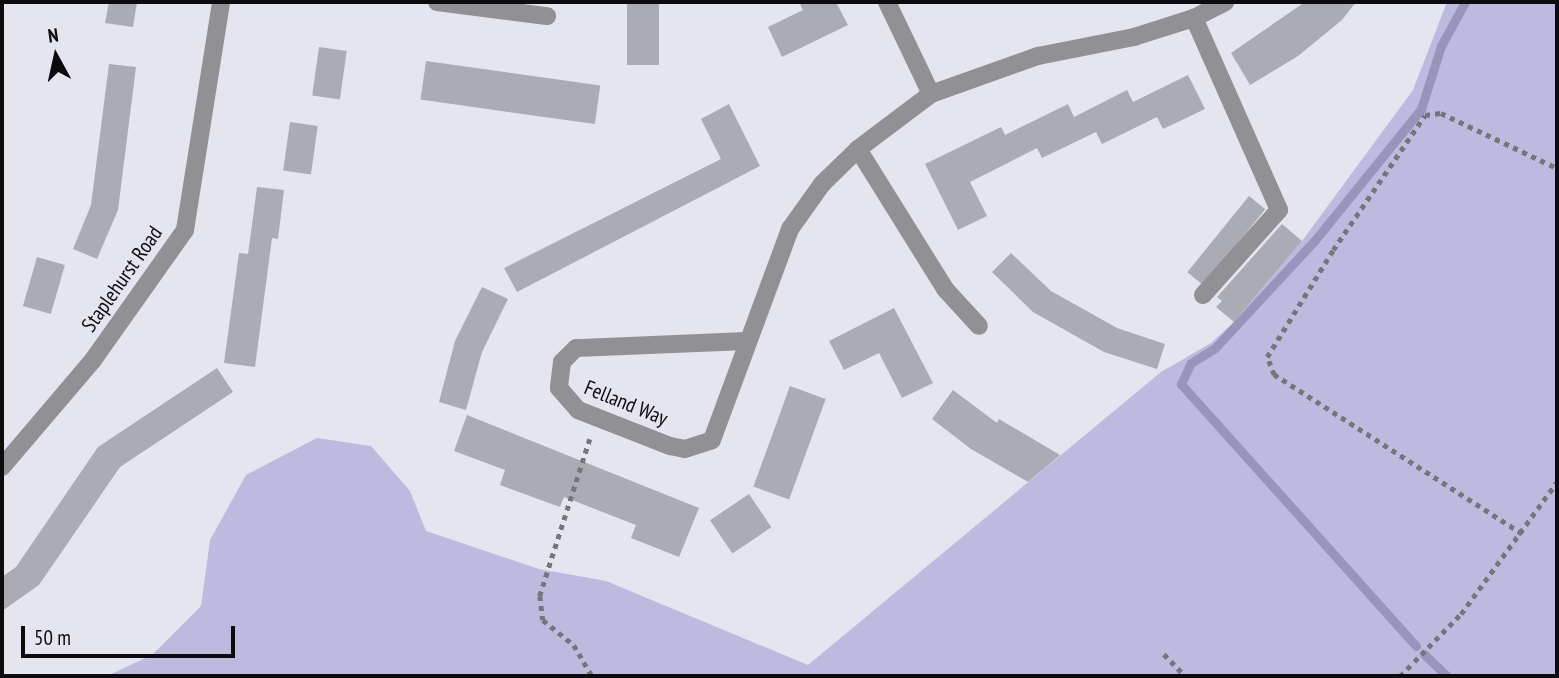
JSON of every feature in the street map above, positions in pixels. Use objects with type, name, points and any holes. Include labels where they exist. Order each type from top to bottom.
[{"type":"street","name":"Staplehurst Road","points":[[2,467],[93,360],[185,230],[221,2]]},
{"type":"street","points":[[437,2],[547,16]]},
{"type":"street","points":[[887,2],[931,94]]},
{"type":"street","name":"Felland Way","points":[[746,341],[576,348],[562,362],[559,388],[568,404],[597,419],[670,446],[700,447],[718,430],[746,341],[802,207],[858,149],[931,94],[1038,56],[1134,37],[1194,18],[1225,2]]},
{"type":"street","points":[[1194,18],[1279,210],[1203,295]]},
{"type":"street","points":[[858,149],[945,289],[979,326]]},
{"type":"path","points":[[1522,534],[1274,375],[1267,357],[1326,261],[1425,115],[1441,113],[1557,168]]},
{"type":"path","points":[[592,676],[574,645],[543,620],[540,596],[597,419]]},
{"type":"path","points":[[1400,676],[1461,614],[1522,534],[1557,482]]},
{"type":"path","points":[[1164,654],[1185,676]]},
{"type":"shaded area","points":[[1447,2],[1557,2],[1557,676],[107,676],[152,655],[201,606],[210,540],[246,475],[317,438],[371,446],[410,491],[426,531],[539,569],[606,581],[808,665],[1161,372],[1211,343],[1234,322],[1302,241],[1413,90]]},
{"type":"building","points":[[109,2],[137,2],[133,27],[105,23]]},
{"type":"building","points":[[627,2],[659,2],[659,65],[627,65]]},
{"type":"building","points":[[799,2],[836,2],[848,25],[782,57],[768,27],[803,10]]},
{"type":"building","points":[[1305,2],[1356,2],[1342,20],[1298,56],[1250,85],[1231,53]]},
{"type":"building","points":[[319,47],[347,51],[340,99],[312,96]]},
{"type":"building","points":[[426,61],[600,85],[595,124],[421,100]]},
{"type":"building","points":[[109,64],[136,67],[118,210],[97,259],[73,249],[91,205]]},
{"type":"building","points":[[1188,75],[1205,109],[1163,129],[1157,117],[1102,144],[1096,132],[1042,158],[1037,148],[970,182],[987,216],[958,230],[925,164],[1001,127],[1005,135],[1068,104],[1074,117],[1127,90],[1133,102]]},
{"type":"building","points":[[729,104],[760,166],[517,292],[504,268],[721,159],[701,119]]},
{"type":"building","points":[[290,122],[318,126],[311,174],[283,171]]},
{"type":"building","points":[[257,187],[284,190],[278,239],[272,238],[255,367],[224,363],[239,253],[248,254]]},
{"type":"building","points":[[1249,196],[1265,209],[1204,285],[1187,272]]},
{"type":"building","points":[[1282,224],[1302,241],[1234,322],[1216,307],[1222,301],[1217,297]]},
{"type":"building","points":[[1011,253],[1051,291],[1117,328],[1165,344],[1157,369],[1104,352],[1033,312],[992,272]]},
{"type":"building","points":[[37,257],[65,265],[51,314],[23,306]]},
{"type":"building","points":[[482,287],[508,299],[482,352],[466,410],[439,402],[455,341]]},
{"type":"building","points":[[894,308],[933,383],[902,398],[879,353],[844,370],[829,341]]},
{"type":"building","points":[[217,368],[233,392],[120,467],[39,585],[2,611],[2,577],[16,567],[98,447]]},
{"type":"building","points":[[790,386],[826,399],[789,500],[753,487]]},
{"type":"building","points":[[953,390],[997,423],[999,419],[1060,455],[1028,482],[971,449],[932,419]]},
{"type":"building","points":[[467,415],[699,508],[679,557],[631,538],[636,525],[564,497],[560,507],[500,485],[505,470],[454,451]]},
{"type":"building","points":[[749,494],[771,527],[732,553],[710,520]]},
{"type":"waterway","points":[[1416,646],[1181,384],[1191,363],[1215,348],[1315,240],[1421,109],[1441,46],[1465,2]]},
{"type":"waterway","points":[[1424,654],[1447,676]]}]
